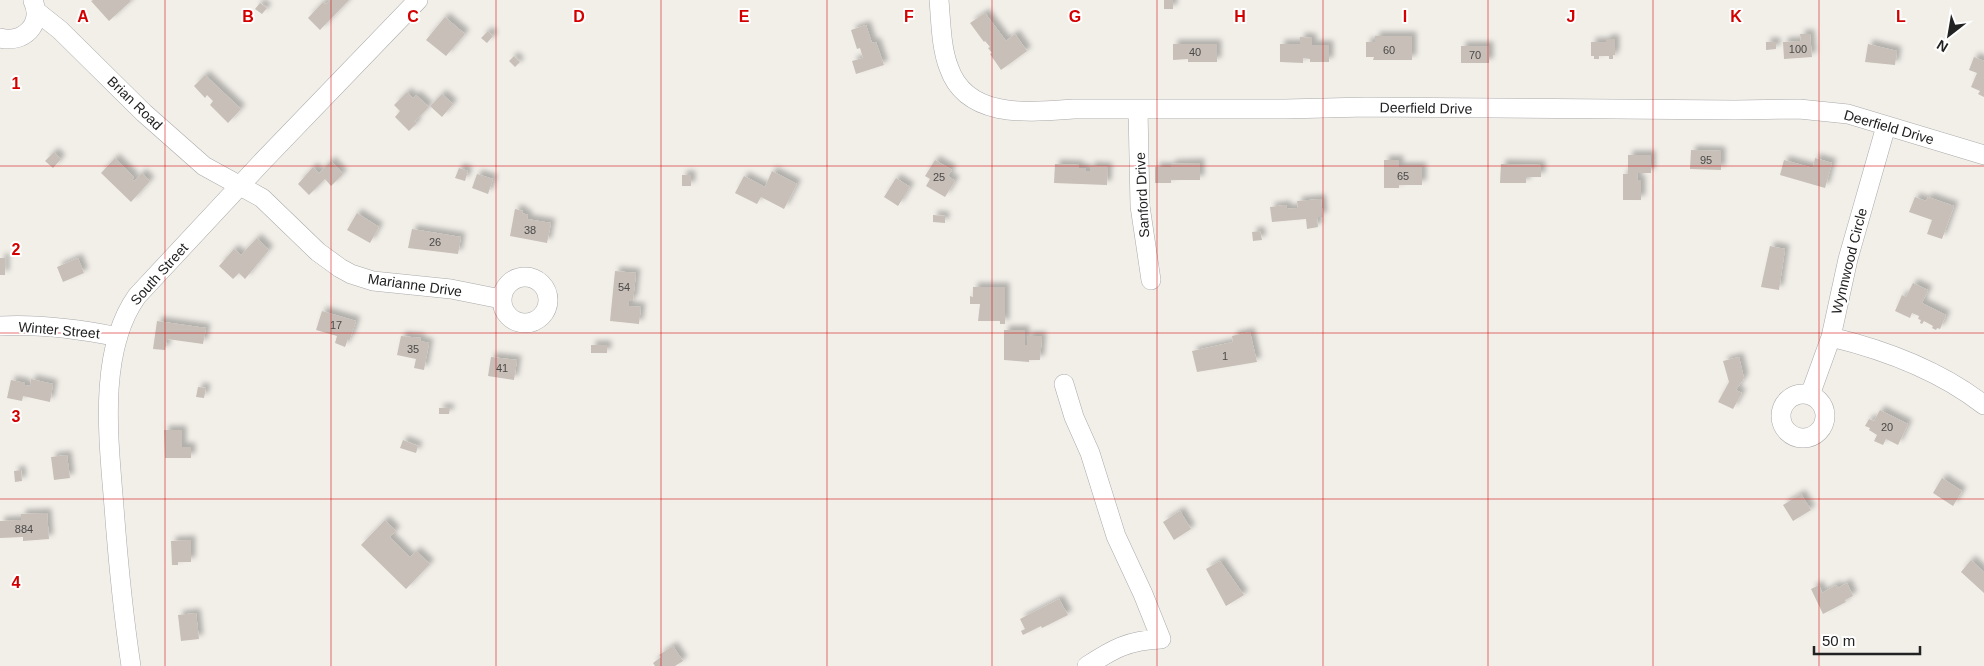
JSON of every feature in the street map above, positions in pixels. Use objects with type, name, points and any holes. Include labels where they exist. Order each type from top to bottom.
[{"type":"street","name":"South Street","points":[[131,666],[120,587],[108,449],[110,387],[118,337],[129,308],[240,186],[418,0]]},
{"type":"street","name":"Deerfield Drive","points":[[939,0],[946,60],[949,70],[960,87],[974,99],[1000,109],[1023,112],[1074,108],[1799,109],[1848,114],[1984,154]]},
{"type":"street","name":"Brian Road","points":[[35,5],[144,113],[204,166],[240,186]]},
{"type":"street","name":"Brian Road","points":[[0,38],[14,39],[26,34],[34,24],[35,5]]},
{"type":"street","name":"Sanford Drive","points":[[1138,109],[1140,206],[1151,280]]},
{"type":"street","name":"Wynnwood Circle","points":[[1810,395],[1831,337],[1848,259],[1886,126]]},
{"type":"street","name":"Marianne Drive","points":[[240,186],[262,198],[318,252],[350,274],[373,281],[451,289],[501,299]]},
{"type":"street","name":"Winter Street","points":[[0,326],[23,325],[81,329],[118,337]]},
{"type":"street","points":[[1831,337],[1877,349],[1904,359],[1954,385],[1984,405]]},
{"type":"street","points":[[1064,384],[1074,417],[1090,453],[1116,536],[1144,594],[1161,639],[1134,641],[1123,644],[1087,666]]},
{"type":"building","points":[[330,0],[349,0],[320,30],[308,18],[323,2],[326,4]]},
{"type":"building","points":[[1164,0],[1173,0],[1173,9],[1164,9]]},
{"type":"building","points":[[91,1],[131,1],[109,21]]},
{"type":"building","points":[[260,3],[267,8],[262,14],[255,9]]},
{"type":"building","points":[[985,13],[1006,41],[1015,34],[1027,51],[1001,70],[990,54],[992,53],[988,48],[990,47],[970,23]]},
{"type":"building","points":[[445,17],[465,34],[446,56],[426,40]]},
{"type":"building","points":[[866,25],[872,43],[876,42],[884,65],[856,74],[852,61],[863,58],[860,48],[857,49],[851,30]]},
{"type":"building","points":[[488,31],[493,36],[487,43],[481,38]]},
{"type":"building","points":[[1800,34],[1810,34],[1812,57],[1784,59],[1783,42],[1801,41]]},
{"type":"building","points":[[1375,36],[1412,36],[1412,60],[1373,60],[1374,57],[1366,57],[1366,42],[1375,42]]},
{"type":"building","points":[[1300,37],[1312,38],[1312,45],[1329,45],[1329,62],[1310,62],[1310,59],[1303,58],[1303,63],[1280,62],[1280,44],[1300,44]]},
{"type":"building","points":[[1606,39],[1615,39],[1615,55],[1613,55],[1613,59],[1609,59],[1609,56],[1599,56],[1599,59],[1594,59],[1594,56],[1591,56],[1591,42],[1606,42]]},
{"type":"building","points":[[1766,42],[1776,42],[1776,49],[1766,50]]},
{"type":"building","points":[[1173,44],[1217,44],[1217,62],[1188,62],[1188,59],[1173,60]]},
{"type":"building","points":[[1868,44],[1897,51],[1895,65],[1865,62]]},
{"type":"building","points":[[1461,46],[1489,46],[1489,63],[1461,63]]},
{"type":"building","points":[[514,56],[520,62],[515,67],[509,61]]},
{"type":"building","points":[[1974,57],[1984,61],[1984,97],[1978,94],[1980,91],[1971,87],[1977,73],[1969,70]]},
{"type":"building","points":[[205,75],[241,109],[228,123],[210,105],[213,101],[207,95],[205,98],[194,86]]},
{"type":"building","points":[[407,92],[413,98],[416,95],[429,107],[415,121],[417,123],[409,131],[395,117],[400,111],[394,105]]},
{"type":"building","points":[[442,94],[453,104],[442,117],[430,106]]},
{"type":"building","points":[[1691,150],[1721,151],[1721,170],[1690,169]]},
{"type":"building","points":[[54,152],[61,159],[53,168],[45,161]]},
{"type":"building","points":[[1628,155],[1651,155],[1651,173],[1638,173],[1637,180],[1641,180],[1641,200],[1623,200],[1623,174],[1628,174]]},
{"type":"building","points":[[115,158],[134,177],[132,180],[134,181],[142,173],[150,181],[131,202],[101,173]]},
{"type":"building","points":[[1815,158],[1832,163],[1825,188],[1780,175],[1784,160],[1813,168]]},
{"type":"building","points":[[935,160],[952,170],[948,176],[955,181],[945,197],[926,186],[930,179],[925,176]]},
{"type":"building","points":[[1384,160],[1399,160],[1399,167],[1422,167],[1422,185],[1399,185],[1399,188],[1384,188]]},
{"type":"building","points":[[331,161],[343,174],[331,186],[325,179],[309,195],[298,184],[313,167],[319,173]]},
{"type":"building","points":[[1200,163],[1200,180],[1171,180],[1171,183],[1155,183],[1155,167],[1171,167],[1171,164]]},
{"type":"building","points":[[1055,164],[1079,165],[1079,168],[1086,168],[1086,171],[1090,171],[1090,166],[1108,167],[1107,185],[1054,183]]},
{"type":"building","points":[[1501,164],[1541,165],[1541,177],[1526,177],[1526,183],[1500,183]]},
{"type":"building","points":[[459,168],[468,171],[465,181],[455,178]]},
{"type":"building","points":[[772,171],[797,184],[784,209],[761,197],[757,204],[735,193],[744,176],[765,187]]},
{"type":"building","points":[[477,174],[493,179],[488,194],[472,188]]},
{"type":"building","points":[[682,175],[691,175],[691,186],[682,186]]},
{"type":"building","points":[[896,178],[910,187],[898,206],[884,197]]},
{"type":"building","points":[[1915,197],[1926,201],[1928,197],[1954,206],[1942,239],[1927,234],[1932,220],[1909,212]]},
{"type":"building","points":[[1321,199],[1323,217],[1317,217],[1318,227],[1307,229],[1306,219],[1272,222],[1270,207],[1286,205],[1287,209],[1298,208],[1297,201]]},
{"type":"building","points":[[515,209],[523,211],[522,213],[528,215],[527,219],[551,223],[547,243],[510,236]]},
{"type":"building","points":[[357,213],[379,227],[370,243],[347,230]]},
{"type":"building","points":[[933,215],[945,216],[945,223],[933,222]]},
{"type":"building","points":[[412,229],[461,237],[458,254],[408,248]]},
{"type":"building","points":[[1260,231],[1262,240],[1253,241],[1252,232]]},
{"type":"building","points":[[257,238],[269,250],[245,279],[239,273],[233,279],[219,266],[234,249],[241,255]]},
{"type":"building","points":[[1770,246],[1785,249],[1779,290],[1761,287]]},
{"type":"building","points":[[0,258],[5,258],[5,275],[0,275]]},
{"type":"building","points":[[78,258],[84,273],[63,282],[57,267]]},
{"type":"building","points":[[615,271],[636,273],[633,301],[629,301],[629,306],[641,307],[639,324],[610,321]]},
{"type":"building","points":[[1913,283],[1928,290],[1922,303],[1946,315],[1940,329],[1932,328],[1933,326],[1924,321],[1922,324],[1920,323],[1919,316],[1912,313],[1910,318],[1895,311],[1902,295],[1906,297]]},
{"type":"building","points":[[973,287],[1005,287],[1005,324],[1000,324],[1000,321],[978,321],[980,304],[970,304],[970,296],[973,297]]},
{"type":"building","points":[[322,311],[356,321],[345,347],[335,343],[337,336],[316,330]]},
{"type":"building","points":[[157,321],[206,328],[203,344],[167,339],[165,350],[153,349]]},
{"type":"building","points":[[1004,330],[1025,330],[1025,345],[1027,345],[1027,336],[1042,336],[1040,360],[1029,360],[1029,362],[1004,360]]},
{"type":"building","points":[[1250,332],[1257,362],[1197,372],[1192,351],[1233,342],[1232,336]]},
{"type":"building","points":[[401,336],[421,338],[420,341],[429,343],[424,370],[414,368],[416,359],[397,355]]},
{"type":"building","points":[[591,345],[607,345],[607,353],[591,353]]},
{"type":"building","points":[[491,357],[517,360],[514,380],[488,376]]},
{"type":"building","points":[[1739,357],[1744,378],[1736,390],[1742,393],[1733,409],[1718,402],[1729,382],[1723,361]]},
{"type":"building","points":[[31,379],[53,384],[50,402],[23,396],[22,401],[7,398],[11,380],[30,386]]},
{"type":"building","points":[[198,387],[206,388],[204,398],[196,397]]},
{"type":"building","points":[[439,408],[450,408],[449,414],[439,414]]},
{"type":"building","points":[[1880,410],[1908,424],[1898,445],[1886,439],[1883,445],[1874,441],[1877,435],[1865,426],[1869,419],[1874,421]]},
{"type":"building","points":[[164,430],[182,430],[182,447],[191,447],[191,458],[165,458]]},
{"type":"building","points":[[403,440],[418,446],[416,453],[400,448]]},
{"type":"building","points":[[67,455],[70,478],[54,480],[51,457]]},
{"type":"building","points":[[21,470],[22,481],[15,482],[14,471]]},
{"type":"building","points":[[1942,478],[1962,491],[1953,506],[1933,493]]},
{"type":"building","points":[[1801,494],[1811,510],[1793,521],[1783,505]]},
{"type":"building","points":[[1180,511],[1191,529],[1174,540],[1163,522]]},
{"type":"building","points":[[47,513],[49,539],[23,541],[23,537],[0,538],[0,521],[21,520],[21,514]]},
{"type":"building","points":[[385,520],[396,531],[390,537],[410,557],[416,551],[430,564],[406,589],[361,545]]},
{"type":"building","points":[[191,540],[191,562],[178,562],[178,565],[172,565],[171,541]]},
{"type":"building","points":[[1971,560],[1984,572],[1984,593],[1961,572]]},
{"type":"building","points":[[1220,561],[1244,595],[1226,606],[1206,569]]},
{"type":"building","points":[[1847,583],[1853,596],[1845,600],[1846,602],[1823,614],[1811,589],[1819,585],[1822,593],[1836,585],[1838,588]]},
{"type":"building","points":[[1059,599],[1068,615],[1023,635],[1021,631],[1025,629],[1020,619]]},
{"type":"building","points":[[196,613],[199,639],[181,641],[178,615]]},
{"type":"building","points":[[673,646],[683,661],[675,666],[655,666],[653,663],[661,657],[659,655]]}]
